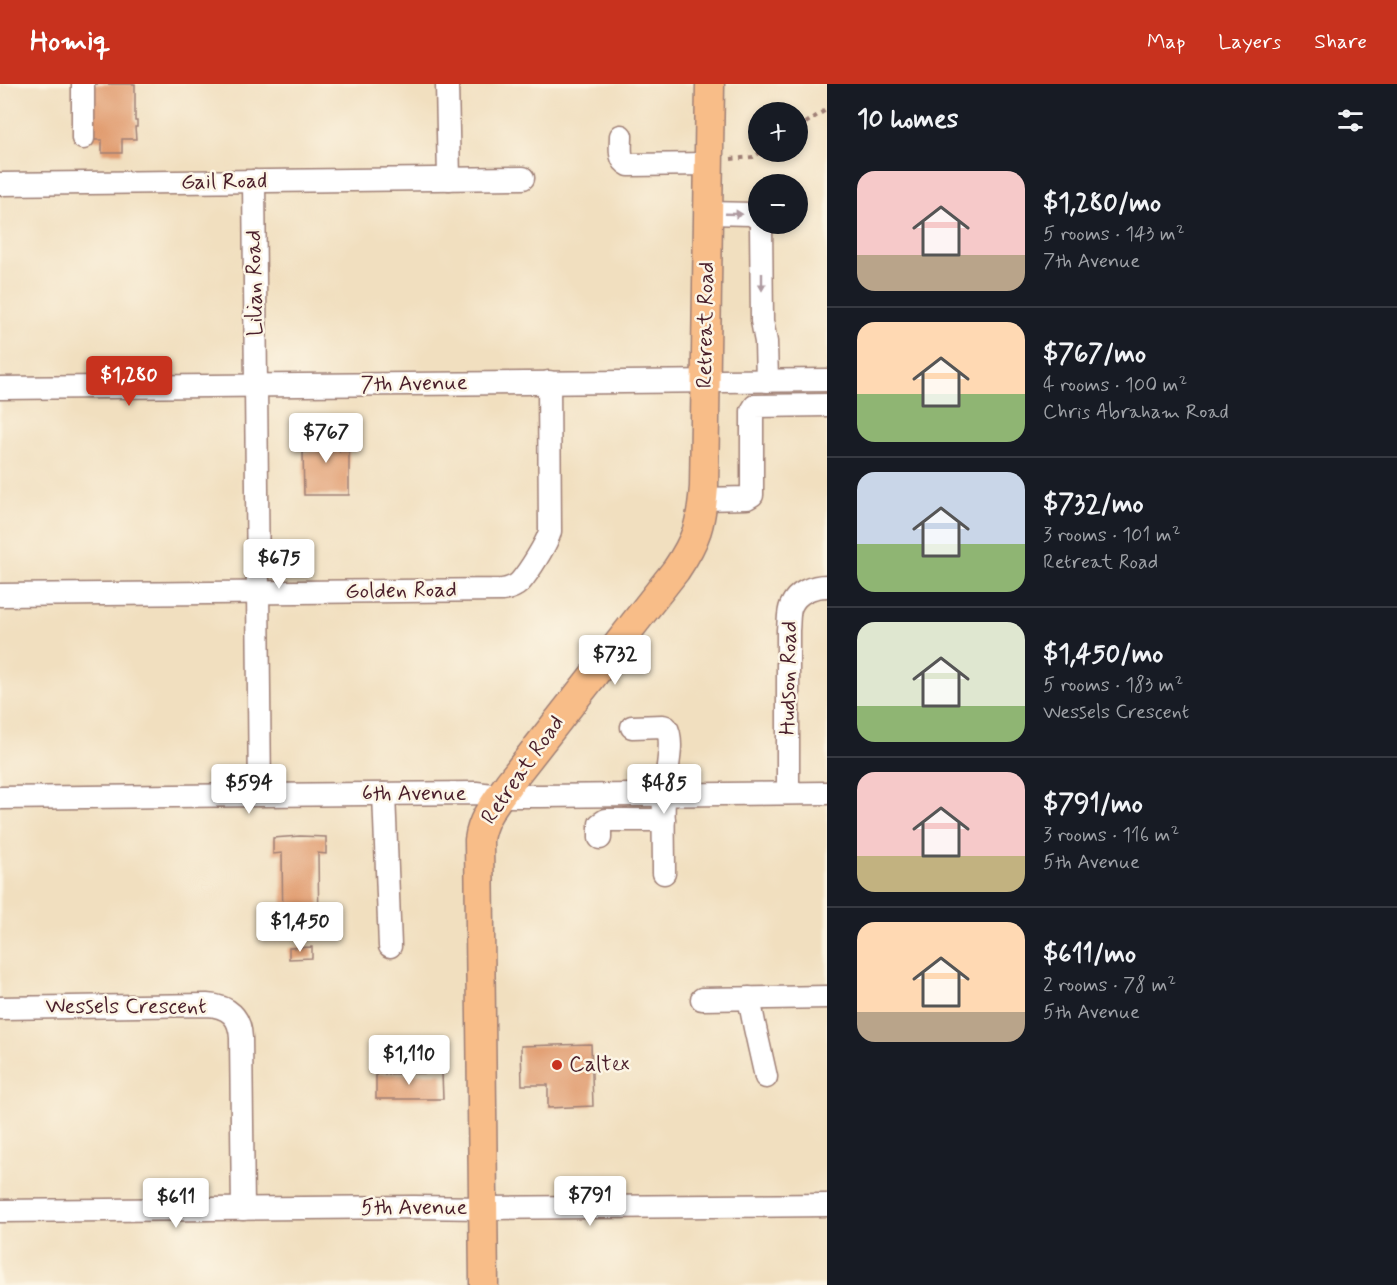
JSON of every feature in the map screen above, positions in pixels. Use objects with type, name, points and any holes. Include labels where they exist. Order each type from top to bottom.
[{"type":"main road","name":"Retreat Road","points":[[484,1285],[478,840],[487,813],[680,564],[696,536],[702,514],[703,499],[708,213],[718,162],[710,84]]},
{"type":"street","points":[[83,84],[83,138]]},
{"type":"street","points":[[447,84],[448,179]]},
{"type":"street","points":[[621,136],[621,159],[629,165],[718,162]]},
{"type":"street","name":"Gail Road","points":[[0,184],[523,178]]},
{"type":"street","name":"Lilian Road","points":[[254,181],[260,795]]},
{"type":"street","points":[[708,213],[748,214]]},
{"type":"street","points":[[761,234],[762,321],[766,342],[767,381]]},
{"type":"street","name":"7th Avenue","points":[[0,388],[827,380]]},
{"type":"street","name":"Golden Road","points":[[0,595],[502,590],[515,586],[545,544],[550,531],[549,382]]},
{"type":"street","points":[[703,499],[747,498],[752,495],[752,411],[755,406],[827,405]]},
{"type":"street","name":"Hudson Road","points":[[788,793],[790,607],[803,592],[827,586]]},
{"type":"street","points":[[632,727],[663,726],[668,729],[669,765],[663,795],[664,873]]},
{"type":"street","name":"6th Avenue","points":[[0,798],[827,793]]},
{"type":"street","points":[[384,794],[390,946]]},
{"type":"street","points":[[600,838],[600,824],[606,820],[664,820]]},
{"type":"street","points":[[702,999],[827,997]]},
{"type":"street","points":[[749,998],[766,1077]]},
{"type":"street","name":"Wessels Crescent","points":[[0,1008],[216,1005],[226,1009],[233,1015],[241,1030],[243,1209]]},
{"type":"street","name":"5th Avenue","points":[[0,1211],[827,1205]]},
{"type":"path","points":[[808,122],[827,110]]},
{"type":"path","points":[[718,162],[748,158]]},
{"type":"building","points":[[88,84],[135,84],[136,139],[122,139],[122,153],[102,153],[102,140],[89,140]]},
{"type":"building","points":[[321,420],[333,420],[333,426],[339,426],[339,451],[349,451],[349,495],[304,495],[303,452],[315,451],[315,426],[321,426]]},
{"type":"building","points":[[326,837],[326,854],[318,853],[319,931],[283,932],[282,853],[273,854],[273,838]]},
{"type":"building","points":[[312,947],[312,958],[289,959],[289,948]]},
{"type":"building","name":"Caltex","points":[[591,1044],[593,1106],[548,1108],[548,1085],[522,1085],[521,1046]]},
{"type":"building","points":[[442,1073],[443,1099],[376,1099],[376,1074]]},
{"type":"place","name":"Caltex","points":[[557,1065]]}]
